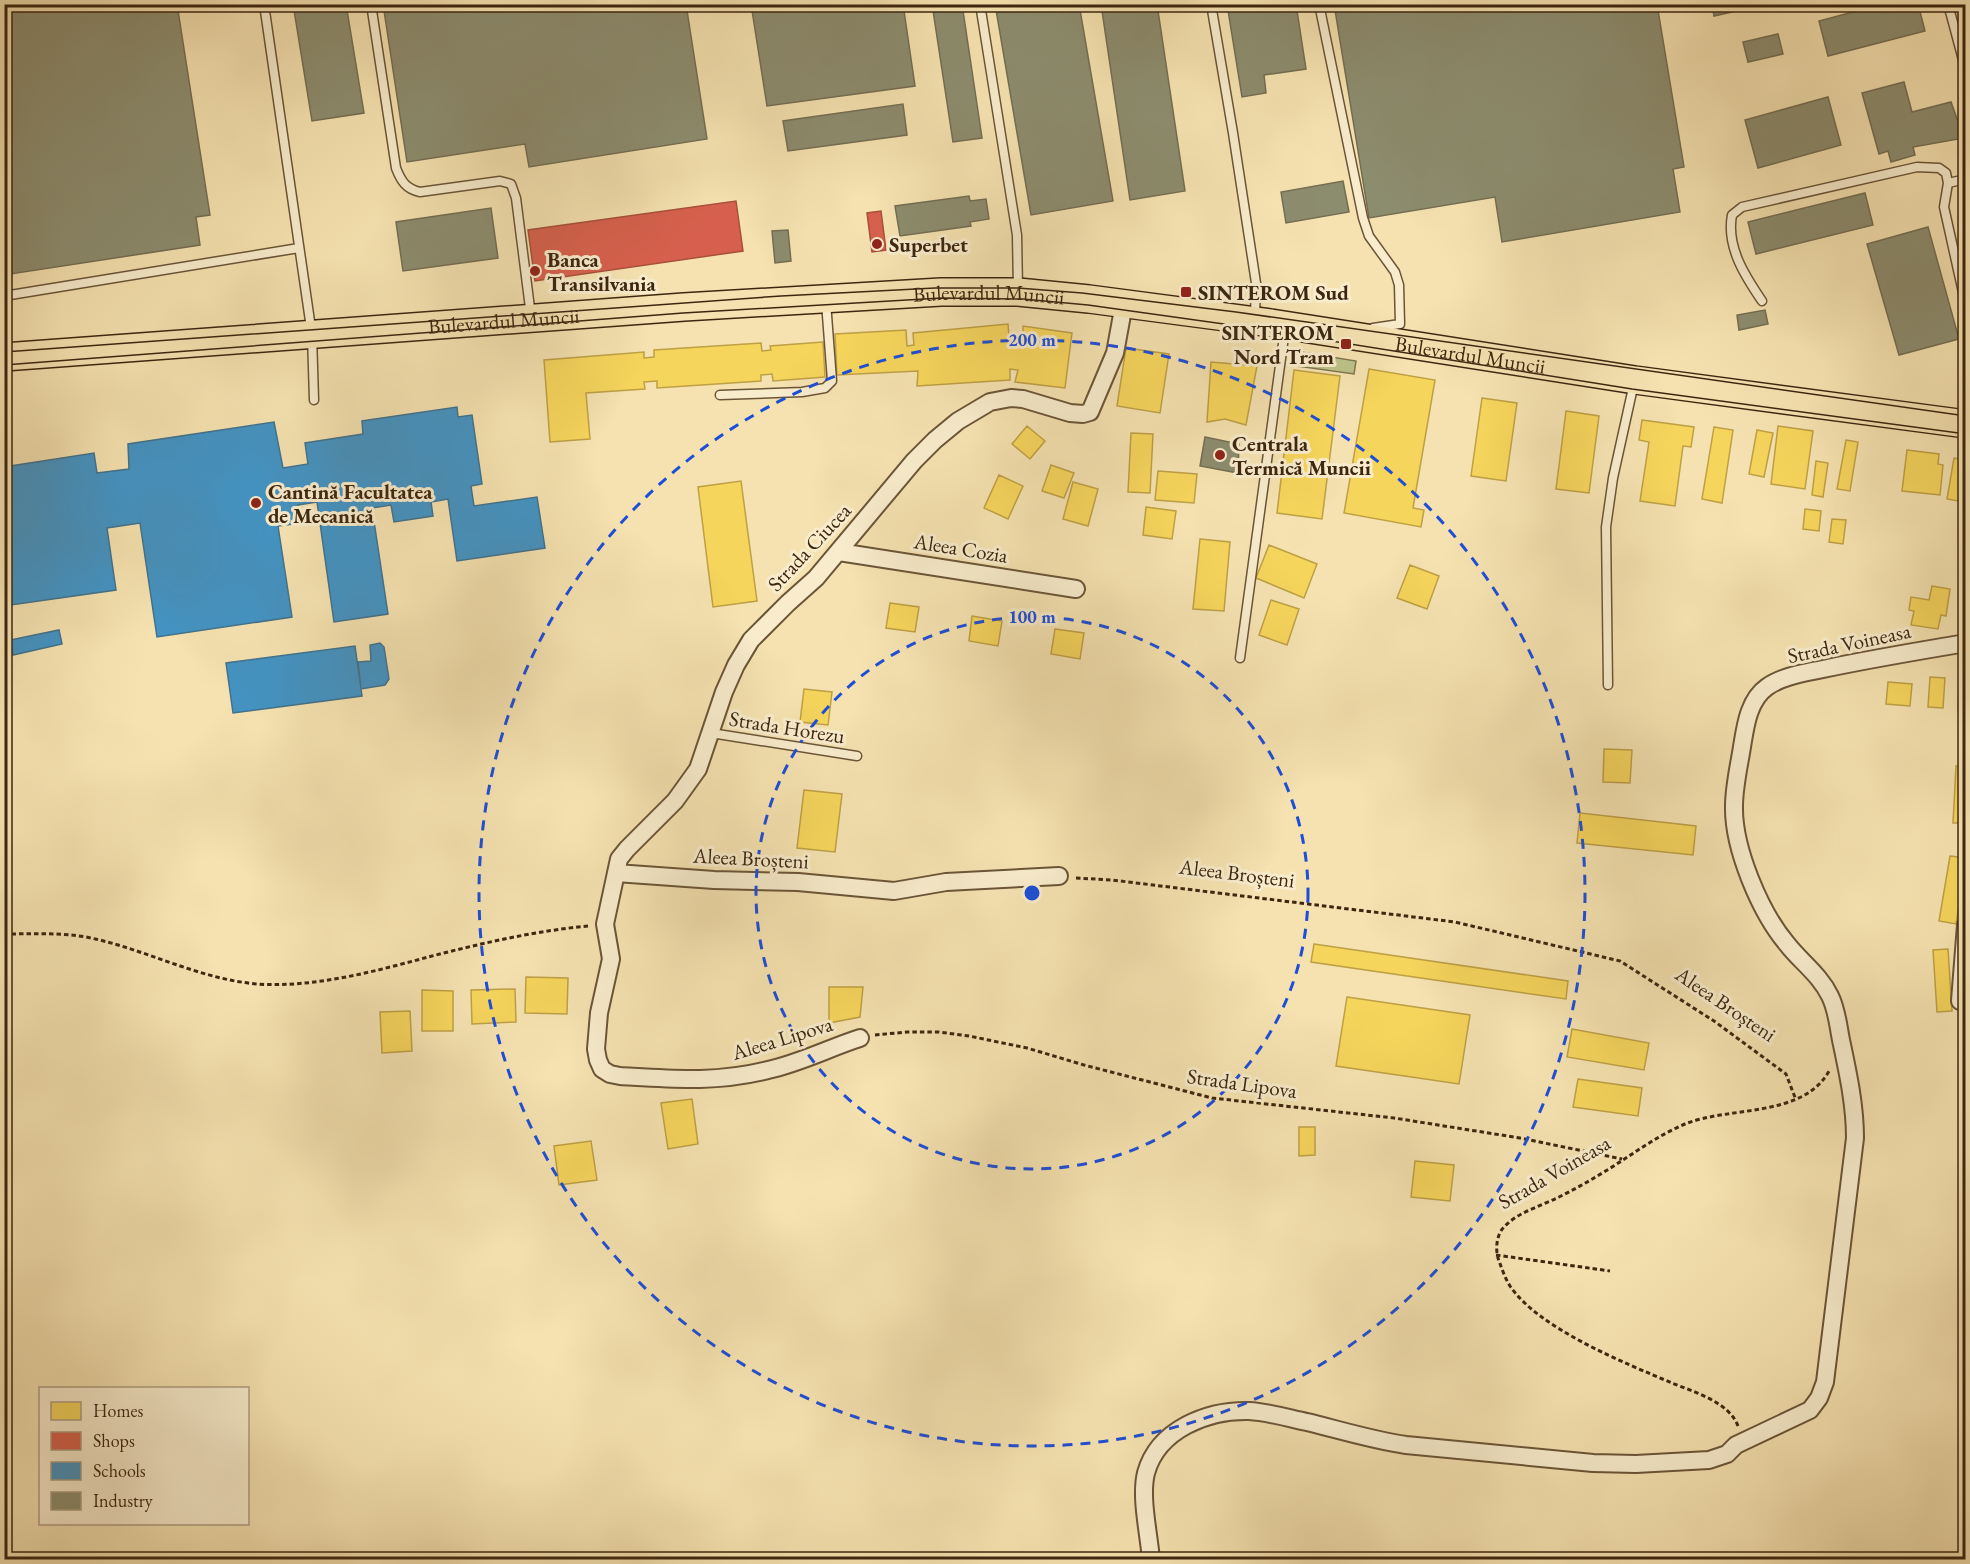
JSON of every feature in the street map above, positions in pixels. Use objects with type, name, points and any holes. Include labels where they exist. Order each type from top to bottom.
[{"type":"main road","name":"Bulevardul Muncii","points":[[4,357],[825,298],[941,292],[1018,292],[1124,304],[1253,325],[1286,326],[1635,380],[1965,424]]},
{"type":"street","name":"Strada Ciucea","points":[[606,930],[619,860],[675,801],[698,769],[724,692],[751,640],[816,578],[914,461],[958,421],[982,406],[1001,399],[1023,399],[1070,413],[1090,412],[1115,353],[1124,304]]},
{"type":"street","name":"Aleea Cozia","points":[[838,552],[1076,589]]},
{"type":"street","name":"Strada Voineasa","points":[[1736,1445],[1810,1410],[1819,1398],[1825,1382],[1855,1138],[1855,1112],[1831,998],[1822,982],[1787,945],[1774,927],[1761,904],[1742,853],[1734,807],[1750,710],[1762,692],[1781,680],[1864,660],[1965,643]]},
{"type":"street","name":"Aleea Broșteni","points":[[616,873],[714,880],[798,882],[894,891],[946,882],[1059,876]]},
{"type":"street","points":[[1960,1000],[1965,925]]},
{"type":"street","name":"Aleea Lipova","points":[[606,930],[611,959],[599,1013],[596,1049],[602,1068],[609,1074],[687,1080],[734,1077],[804,1060],[860,1038]]},
{"type":"street","points":[[1151,1560],[1144,1492],[1146,1474],[1152,1458],[1164,1441],[1181,1428],[1221,1414],[1250,1411],[1278,1415],[1379,1441],[1593,1463],[1636,1464],[1709,1460],[1727,1454],[1736,1445]]},
{"type":"lane","points":[[264,4],[312,335],[314,400]]},
{"type":"lane","points":[[370,4],[396,168],[404,185],[420,192],[500,181],[511,184],[516,198],[531,318]]},
{"type":"lane","points":[[980,4],[1017,235],[1018,292]]},
{"type":"lane","points":[[1211,4],[1256,283],[1253,325]]},
{"type":"lane","points":[[1318,4],[1363,218],[1369,236],[1395,272],[1399,285],[1400,324],[1359,330],[1359,338]]},
{"type":"lane","points":[[1948,4],[1965,71]]},
{"type":"lane","points":[[1762,302],[1741,270],[1730,228],[1732,215],[1742,207],[1917,167],[1939,168],[1946,173],[1948,183],[1944,207],[1965,306]]},
{"type":"lane","points":[[1948,183],[1965,179]]},
{"type":"lane","points":[[4,296],[299,248]]},
{"type":"lane","points":[[720,395],[802,392],[825,388],[832,381],[825,298]]},
{"type":"lane","points":[[1240,658],[1286,326]]},
{"type":"lane","points":[[1608,685],[1606,526],[1624,422],[1635,380]]},
{"type":"lane","name":"Strada Horezu","points":[[711,733],[857,756]]},
{"type":"path","name":"Aleea Broșteni","points":[[1059,876],[1455,922],[1620,962],[1714,1021],[1786,1074],[1796,1100]]},
{"type":"path","points":[[4,934],[66,934],[90,938],[138,951],[191,970],[231,980],[257,984],[285,984],[335,978],[507,939],[606,930]]},
{"type":"path","name":"Strada Lipova","points":[[860,1038],[883,1033],[907,1032],[939,1032],[969,1036],[1027,1048],[1212,1098],[1394,1118],[1520,1138],[1622,1160]]},
{"type":"path","name":"Strada Voineasa","points":[[1497,1255],[1501,1230],[1513,1218],[1600,1175],[1657,1138],[1686,1124],[1710,1116],[1783,1105],[1796,1100],[1817,1088],[1833,1065]]},
{"type":"path","points":[[1497,1255],[1510,1286],[1532,1309],[1555,1326],[1620,1361],[1699,1395],[1726,1410],[1734,1417],[1738,1426],[1740,1436],[1736,1445]]},
{"type":"path","points":[[1497,1255],[1610,1271]]},
{"type":"green space","points":[[1295,351],[1356,361],[1354,374],[1289,365]]},
{"type":"building: Homes","points":[[1008,324],[1009,337],[1023,336],[1023,326],[1072,333],[1065,388],[1015,382],[1018,370],[1010,369],[1010,380],[917,386],[918,371],[837,375],[835,334],[906,330],[907,346],[914,345],[913,333]]},
{"type":"building: Homes","points":[[823,342],[825,377],[773,381],[772,374],[761,375],[761,381],[657,388],[657,381],[644,382],[645,389],[586,393],[590,439],[550,442],[544,360],[644,352],[644,358],[654,357],[654,350],[761,343],[762,351],[771,350],[770,346]]},
{"type":"building: Homes","points":[[1126,348],[1169,354],[1160,413],[1117,406]]},
{"type":"building: Homes","points":[[1211,362],[1257,366],[1246,425],[1225,419],[1207,422]]},
{"type":"building: Homes","points":[[1369,369],[1435,380],[1413,508],[1424,510],[1421,527],[1344,513]]},
{"type":"building: Homes","points":[[1294,370],[1340,376],[1322,519],[1277,513]]},
{"type":"building: Homes","points":[[1482,398],[1517,403],[1506,481],[1471,476]]},
{"type":"building: Homes","points":[[1566,411],[1599,416],[1589,493],[1556,489]]},
{"type":"building: Homes","points":[[1642,420],[1694,427],[1691,447],[1683,446],[1675,506],[1640,501],[1649,442],[1639,440]]},
{"type":"building: Homes","points":[[1027,426],[1045,441],[1030,459],[1012,444]]},
{"type":"building: Homes","points":[[1778,426],[1813,431],[1805,489],[1771,484]]},
{"type":"building: Homes","points":[[1714,427],[1733,430],[1722,503],[1702,499]]},
{"type":"building: Homes","points":[[1757,430],[1773,433],[1764,477],[1749,474]]},
{"type":"building: Homes","points":[[1131,433],[1153,434],[1150,493],[1128,492]]},
{"type":"building: Homes","points":[[1846,440],[1858,442],[1850,491],[1837,489]]},
{"type":"building: Homes","points":[[1907,450],[1939,454],[1938,464],[1943,465],[1940,495],[1902,491]]},
{"type":"building: Homes","points":[[1954,458],[1965,460],[1958,501],[1947,499]]},
{"type":"building: Homes","points":[[1816,461],[1828,463],[1823,497],[1812,495]]},
{"type":"building: Homes","points":[[1051,465],[1074,473],[1064,498],[1042,491]]},
{"type":"building: Homes","points":[[1158,471],[1197,474],[1194,503],[1155,500]]},
{"type":"building: Homes","points":[[999,475],[1023,486],[1008,519],[984,508]]},
{"type":"building: Homes","points":[[741,481],[757,601],[713,607],[698,487]]},
{"type":"building: Homes","points":[[1073,482],[1098,489],[1088,526],[1063,519]]},
{"type":"building: Homes","points":[[1146,507],[1176,511],[1172,539],[1143,535]]},
{"type":"building: Homes","points":[[1805,509],[1821,511],[1819,531],[1803,529]]},
{"type":"building: Homes","points":[[1832,519],[1846,520],[1843,544],[1829,542]]},
{"type":"building: Homes","points":[[1200,539],[1230,542],[1224,611],[1193,609]]},
{"type":"building: Homes","points":[[1269,545],[1317,564],[1304,598],[1256,578]]},
{"type":"building: Homes","points":[[1410,565],[1439,576],[1427,609],[1397,598]]},
{"type":"building: Homes","points":[[1932,586],[1950,589],[1946,616],[1941,615],[1938,629],[1911,625],[1914,611],[1909,610],[1911,597],[1929,600]]},
{"type":"building: Homes","points":[[1271,600],[1299,609],[1287,645],[1259,635]]},
{"type":"building: Homes","points":[[890,603],[919,607],[915,632],[886,628]]},
{"type":"building: Homes","points":[[1961,611],[1966,612],[1966,630],[1959,629]]},
{"type":"building: Homes","points":[[972,616],[1002,621],[998,646],[969,641]]},
{"type":"building: Homes","points":[[1055,629],[1084,633],[1080,659],[1051,654]]},
{"type":"building: Homes","points":[[1930,677],[1945,678],[1943,708],[1928,707]]},
{"type":"building: Homes","points":[[1959,679],[1966,679],[1966,711],[1958,711]]},
{"type":"building: Homes","points":[[1888,682],[1912,684],[1910,706],[1886,704]]},
{"type":"building: Homes","points":[[804,689],[832,692],[828,725],[800,722]]},
{"type":"building: Homes","points":[[1604,749],[1632,750],[1630,783],[1603,782]]},
{"type":"building: Homes","points":[[1956,766],[1966,767],[1966,823],[1953,823]]},
{"type":"building: Homes","points":[[804,790],[842,794],[835,852],[797,848]]},
{"type":"building: Homes","points":[[1580,813],[1696,826],[1693,855],[1577,843]]},
{"type":"building: Homes","points":[[1950,856],[1966,858],[1956,924],[1939,921]]},
{"type":"building: Homes","points":[[1314,944],[1568,981],[1566,999],[1311,962]]},
{"type":"building: Homes","points":[[1948,949],[1952,1011],[1937,1012],[1933,950]]},
{"type":"building: Homes","points":[[526,977],[568,978],[567,1014],[525,1013]]},
{"type":"building: Homes","points":[[829,987],[863,987],[860,1017],[829,1023]]},
{"type":"building: Homes","points":[[515,989],[516,1022],[472,1024],[471,990]]},
{"type":"building: Homes","points":[[422,990],[453,991],[453,1031],[422,1031]]},
{"type":"building: Homes","points":[[1347,997],[1470,1015],[1459,1084],[1336,1066]]},
{"type":"building: Homes","points":[[410,1011],[412,1051],[382,1053],[380,1012]]},
{"type":"building: Homes","points":[[1572,1029],[1649,1043],[1644,1070],[1567,1057]]},
{"type":"building: Homes","points":[[1578,1079],[1642,1088],[1638,1116],[1573,1107]]},
{"type":"building: Homes","points":[[692,1099],[698,1144],[668,1149],[661,1103]]},
{"type":"building: Homes","points":[[1299,1127],[1315,1127],[1315,1155],[1299,1156]]},
{"type":"building: Homes","points":[[591,1141],[597,1180],[559,1185],[554,1146]]},
{"type":"building: Homes","points":[[1415,1161],[1454,1165],[1450,1201],[1411,1197]]},
{"type":"building: Shops","points":[[736,201],[743,251],[535,281],[528,230]]},
{"type":"building: Shops","points":[[881,211],[886,250],[872,252],[867,213]]},
{"type":"building: Schools","points":[[457,407],[458,417],[472,415],[482,484],[471,486],[474,506],[537,497],[545,548],[457,561],[448,499],[431,502],[433,516],[394,522],[391,505],[372,508],[388,614],[334,622],[317,502],[298,505],[300,523],[278,526],[292,617],[157,637],[140,523],[107,528],[116,590],[4,606],[4,467],[94,453],[97,473],[129,469],[128,444],[274,422],[283,468],[308,464],[305,443],[363,434],[362,421]]},
{"type":"building: Schools","points":[[59,630],[62,644],[13,655],[10,640]]},
{"type":"building: Schools","points":[[380,643],[384,647],[389,679],[385,685],[361,689],[358,662],[371,661],[370,645]]},
{"type":"building: Schools","points":[[355,646],[362,696],[233,713],[226,663]]},
{"type":"building: Industry","points":[[4,4],[177,4],[210,215],[196,217],[200,245],[4,275]]},
{"type":"building: Industry","points":[[293,4],[346,4],[364,113],[312,121]]},
{"type":"building: Industry","points":[[383,4],[686,4],[707,139],[529,167],[525,144],[407,162]]},
{"type":"building: Industry","points":[[751,4],[903,4],[915,86],[767,106]]},
{"type":"building: Industry","points":[[932,4],[962,4],[982,138],[953,142]]},
{"type":"building: Industry","points":[[995,4],[1079,4],[1113,201],[1031,215]]},
{"type":"building: Industry","points":[[1101,4],[1157,4],[1185,191],[1130,200]]},
{"type":"building: Industry","points":[[1227,4],[1296,4],[1306,69],[1264,75],[1266,93],[1242,97]]},
{"type":"building: Industry","points":[[1334,4],[1657,4],[1684,167],[1673,169],[1680,212],[1502,242],[1495,197],[1369,218]]},
{"type":"building: Industry","points":[[1712,4],[1759,4],[1759,6],[1714,16]]},
{"type":"building: Industry","points":[[1883,4],[1918,4],[1925,31],[1828,56],[1819,21]]},
{"type":"building: Industry","points":[[1778,34],[1783,54],[1748,62],[1743,42]]},
{"type":"building: Industry","points":[[1904,82],[1912,112],[1951,102],[1964,138],[1913,147],[1915,155],[1891,162],[1888,151],[1879,154],[1862,93]]},
{"type":"building: Industry","points":[[1828,97],[1841,145],[1758,168],[1745,120]]},
{"type":"building: Industry","points":[[903,104],[907,135],[788,151],[783,121]]},
{"type":"building: Industry","points":[[1343,181],[1349,212],[1286,223],[1281,192]]},
{"type":"building: Industry","points":[[1865,193],[1873,225],[1756,254],[1748,222]]},
{"type":"building: Industry","points":[[969,196],[970,201],[986,199],[989,219],[970,222],[971,226],[900,236],[895,206]]},
{"type":"building: Industry","points":[[491,208],[498,258],[403,271],[396,222]]},
{"type":"building: Industry","points":[[1928,227],[1959,339],[1899,355],[1867,244]]},
{"type":"building: Industry","points":[[788,230],[791,261],[775,263],[772,231]]},
{"type":"building: Industry","points":[[1765,310],[1768,324],[1739,330],[1737,315]]},
{"type":"building: Industry","name":"Centrala Termică Muncii","points":[[1205,437],[1239,444],[1238,473],[1200,466]]},
{"type":"tram line","points":[[4,352],[781,296],[935,288],[1018,288],[1082,293],[1236,312],[1966,416]]},
{"type":"tram line","points":[[4,365],[683,313],[941,298],[1023,299],[1088,305],[1224,324],[1632,389],[1966,434]]},
{"type":"place","name":"Superbet","points":[[877,244]]},
{"type":"place","name":"Banca Transilvania","points":[[535,271]]},
{"type":"place","name":"SINTEROM Sud","points":[[1186,292]]},
{"type":"place","name":"SINTEROM Nord Tram","points":[[1346,344]]},
{"type":"place","name":"Centrala Termică Muncii","points":[[1220,455]]},
{"type":"place","name":"Cantină Facultatea de Mecanică","points":[[256,503]]}]
